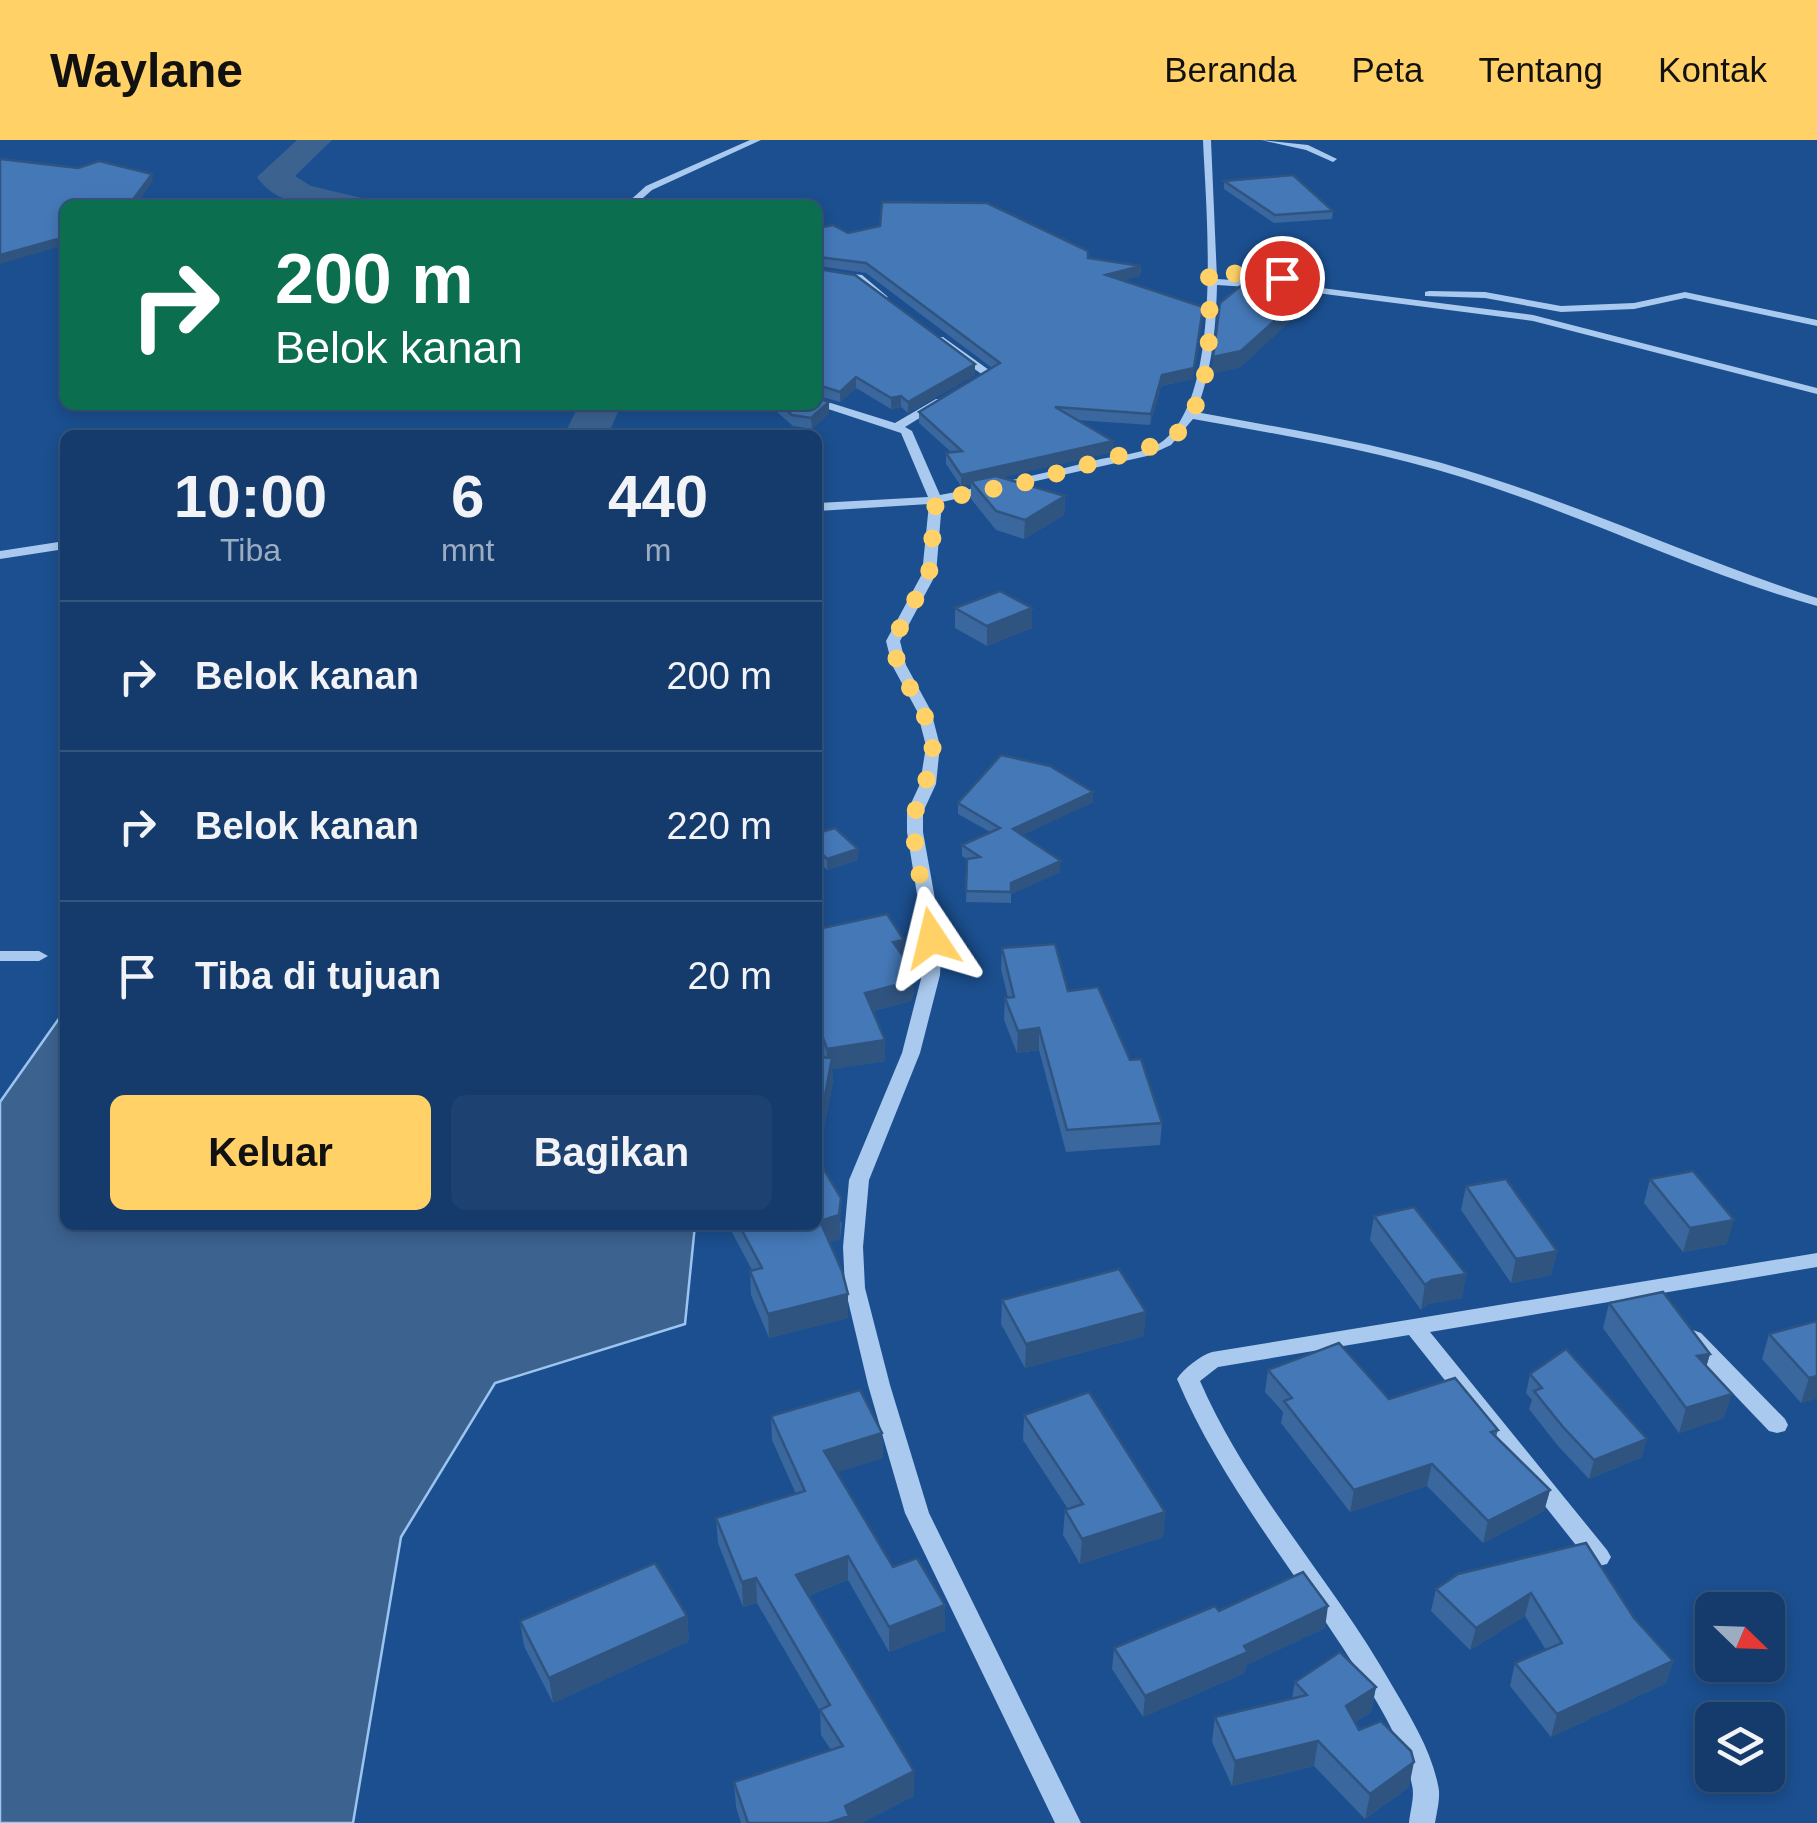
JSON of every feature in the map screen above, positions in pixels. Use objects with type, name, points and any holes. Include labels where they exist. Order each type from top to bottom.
[{"type":"street","points":[[635,200],[648,188],[757,140]]},
{"type":"street","points":[[822,507],[936,500],[1023,483],[1156,448],[1176,436],[1192,415],[1200,390],[1212,316],[1212,179],[1207,140]]},
{"type":"street","points":[[1265,140],[1308,148],[1333,160]]},
{"type":"street","points":[[822,273],[858,277],[897,308]]},
{"type":"street","points":[[1209,276],[1269,277]]},
{"type":"street","points":[[1209,276],[1524,316],[1817,391]]},
{"type":"street","points":[[1288,279],[1427,294],[1485,294],[1561,309],[1634,306],[1685,295],[1817,323]]},
{"type":"street","points":[[922,328],[990,375],[968,388]]},
{"type":"street","points":[[897,426],[950,396]]},
{"type":"street","points":[[822,403],[897,426],[912,438],[936,500],[929,574],[893,641],[899,665],[924,711],[933,746],[928,784],[916,812],[915,832],[932,938],[931,976],[911,1054],[859,1180],[853,1247],[855,1288],[917,1513],[1068,1823]]},
{"type":"street","points":[[1192,415],[1316,438],[1463,474],[1718,571],[1817,602]]},
{"type":"street","points":[[0,555],[60,547]]},
{"type":"street","points":[[0,956],[39,956]]},
{"type":"street","points":[[1422,1823],[1430,1806],[1429,1790],[1410,1740],[1373,1673],[1222,1454],[1188,1378],[1212,1360],[1817,1260]]},
{"type":"street","points":[[1644,1287],[1777,1424]]},
{"type":"street","points":[[1414,1327],[1599,1558]]},
{"type":"water","points":[[60,1017],[60,1230],[694,1230],[685,1324],[495,1383],[401,1537],[353,1823],[0,1823],[0,1102]]},
{"type":"building","points":[[0,159],[78,168],[99,161],[152,174],[133,200],[60,200],[60,238],[0,255]]},
{"type":"building","points":[[1293,175],[1333,211],[1275,215],[1224,181]]},
{"type":"building","points":[[882,202],[987,203],[1088,251],[1088,258],[1141,266],[1106,275],[1203,307],[1194,368],[1162,375],[1151,414],[1055,407],[1113,441],[961,475],[946,453],[962,451],[919,412],[1000,363],[866,263],[822,258],[822,227],[833,225],[848,233],[880,226]]},
{"type":"building","points":[[822,270],[855,275],[975,364],[908,402],[901,396],[891,398],[856,377],[840,392],[822,386]]},
{"type":"building","points":[[1249,279],[1311,288],[1241,351],[1213,357],[1220,303]]},
{"type":"building","points":[[786,410],[820,410],[811,418]]},
{"type":"building","points":[[996,476],[1065,496],[1025,520],[996,511],[971,481]]},
{"type":"building","points":[[1000,591],[1032,608],[987,626],[955,608]]},
{"type":"building","points":[[1001,755],[1050,766],[1093,792],[1013,829],[1061,861],[1011,883],[1011,892],[966,891],[967,859],[980,857],[962,845],[1000,828],[958,803]]},
{"type":"building","points":[[835,828],[858,849],[827,859],[822,854],[822,832]]},
{"type":"building","points":[[887,914],[904,940],[893,942],[914,971],[911,981],[865,993],[885,1040],[827,1049],[822,1036],[822,928]]},
{"type":"building","points":[[1055,944],[1068,991],[1098,987],[1130,1060],[1141,1059],[1162,1123],[1067,1130],[1039,1028],[1018,1031],[1005,998],[1014,997],[1002,948]]},
{"type":"building","points":[[822,1057],[832,1058],[822,1111]]},
{"type":"building","points":[[822,1166],[841,1198],[839,1215],[822,1220]]},
{"type":"building","points":[[1693,1171],[1734,1220],[1690,1228],[1650,1179]]},
{"type":"building","points":[[1506,1179],[1557,1251],[1516,1259],[1466,1186]]},
{"type":"building","points":[[1414,1207],[1466,1274],[1432,1280],[1425,1285],[1374,1216]]},
{"type":"building","points":[[822,1226],[848,1294],[768,1314],[750,1271],[762,1268],[742,1230],[822,1230]]},
{"type":"building","points":[[1119,1269],[1146,1312],[1026,1344],[1002,1300]]},
{"type":"building","points":[[1663,1292],[1710,1354],[1697,1356],[1732,1394],[1686,1408],[1609,1303]]},
{"type":"building","points":[[1817,1321],[1817,1376],[1809,1378],[1769,1334]]},
{"type":"building","points":[[1339,1343],[1389,1399],[1455,1378],[1498,1430],[1491,1432],[1550,1490],[1488,1521],[1432,1464],[1354,1490],[1284,1401],[1292,1398],[1268,1370]]},
{"type":"building","points":[[1566,1349],[1647,1439],[1594,1460],[1563,1427],[1534,1391],[1542,1388],[1530,1374]]},
{"type":"building","points":[[860,1390],[882,1433],[824,1451],[893,1567],[917,1558],[945,1605],[889,1627],[848,1556],[796,1575],[914,1771],[845,1806],[849,1816],[828,1823],[748,1823],[734,1782],[843,1746],[820,1710],[830,1705],[756,1578],[742,1582],[716,1518],[805,1491],[771,1416]]},
{"type":"building","points":[[1089,1392],[1165,1512],[1082,1539],[1065,1510],[1083,1504],[1024,1415]]},
{"type":"building","points":[[1586,1543],[1634,1618],[1673,1661],[1557,1714],[1515,1663],[1562,1643],[1531,1593],[1476,1628],[1436,1589],[1458,1574]]},
{"type":"building","points":[[655,1563],[687,1616],[549,1678],[520,1621]]},
{"type":"building","points":[[1303,1572],[1328,1606],[1244,1646],[1248,1652],[1145,1696],[1114,1648],[1215,1606],[1219,1611]]},
{"type":"building","points":[[1340,1652],[1376,1687],[1346,1706],[1359,1730],[1381,1721],[1411,1751],[1414,1762],[1370,1794],[1318,1741],[1235,1761],[1215,1717],[1307,1695],[1295,1682]]},
{"type":"waterway","points":[[316,140],[274,177],[300,194],[327,200]]},
{"type":"waterway","points":[[588,430],[598,410]]},
{"type":"route","points":[[932,938],[915,832],[916,812],[928,784],[933,746],[924,711],[899,665],[893,641],[929,574],[936,500],[1023,483],[1167,442],[1182,430],[1197,405],[1212,316],[1209,271],[1282,278]]}]
